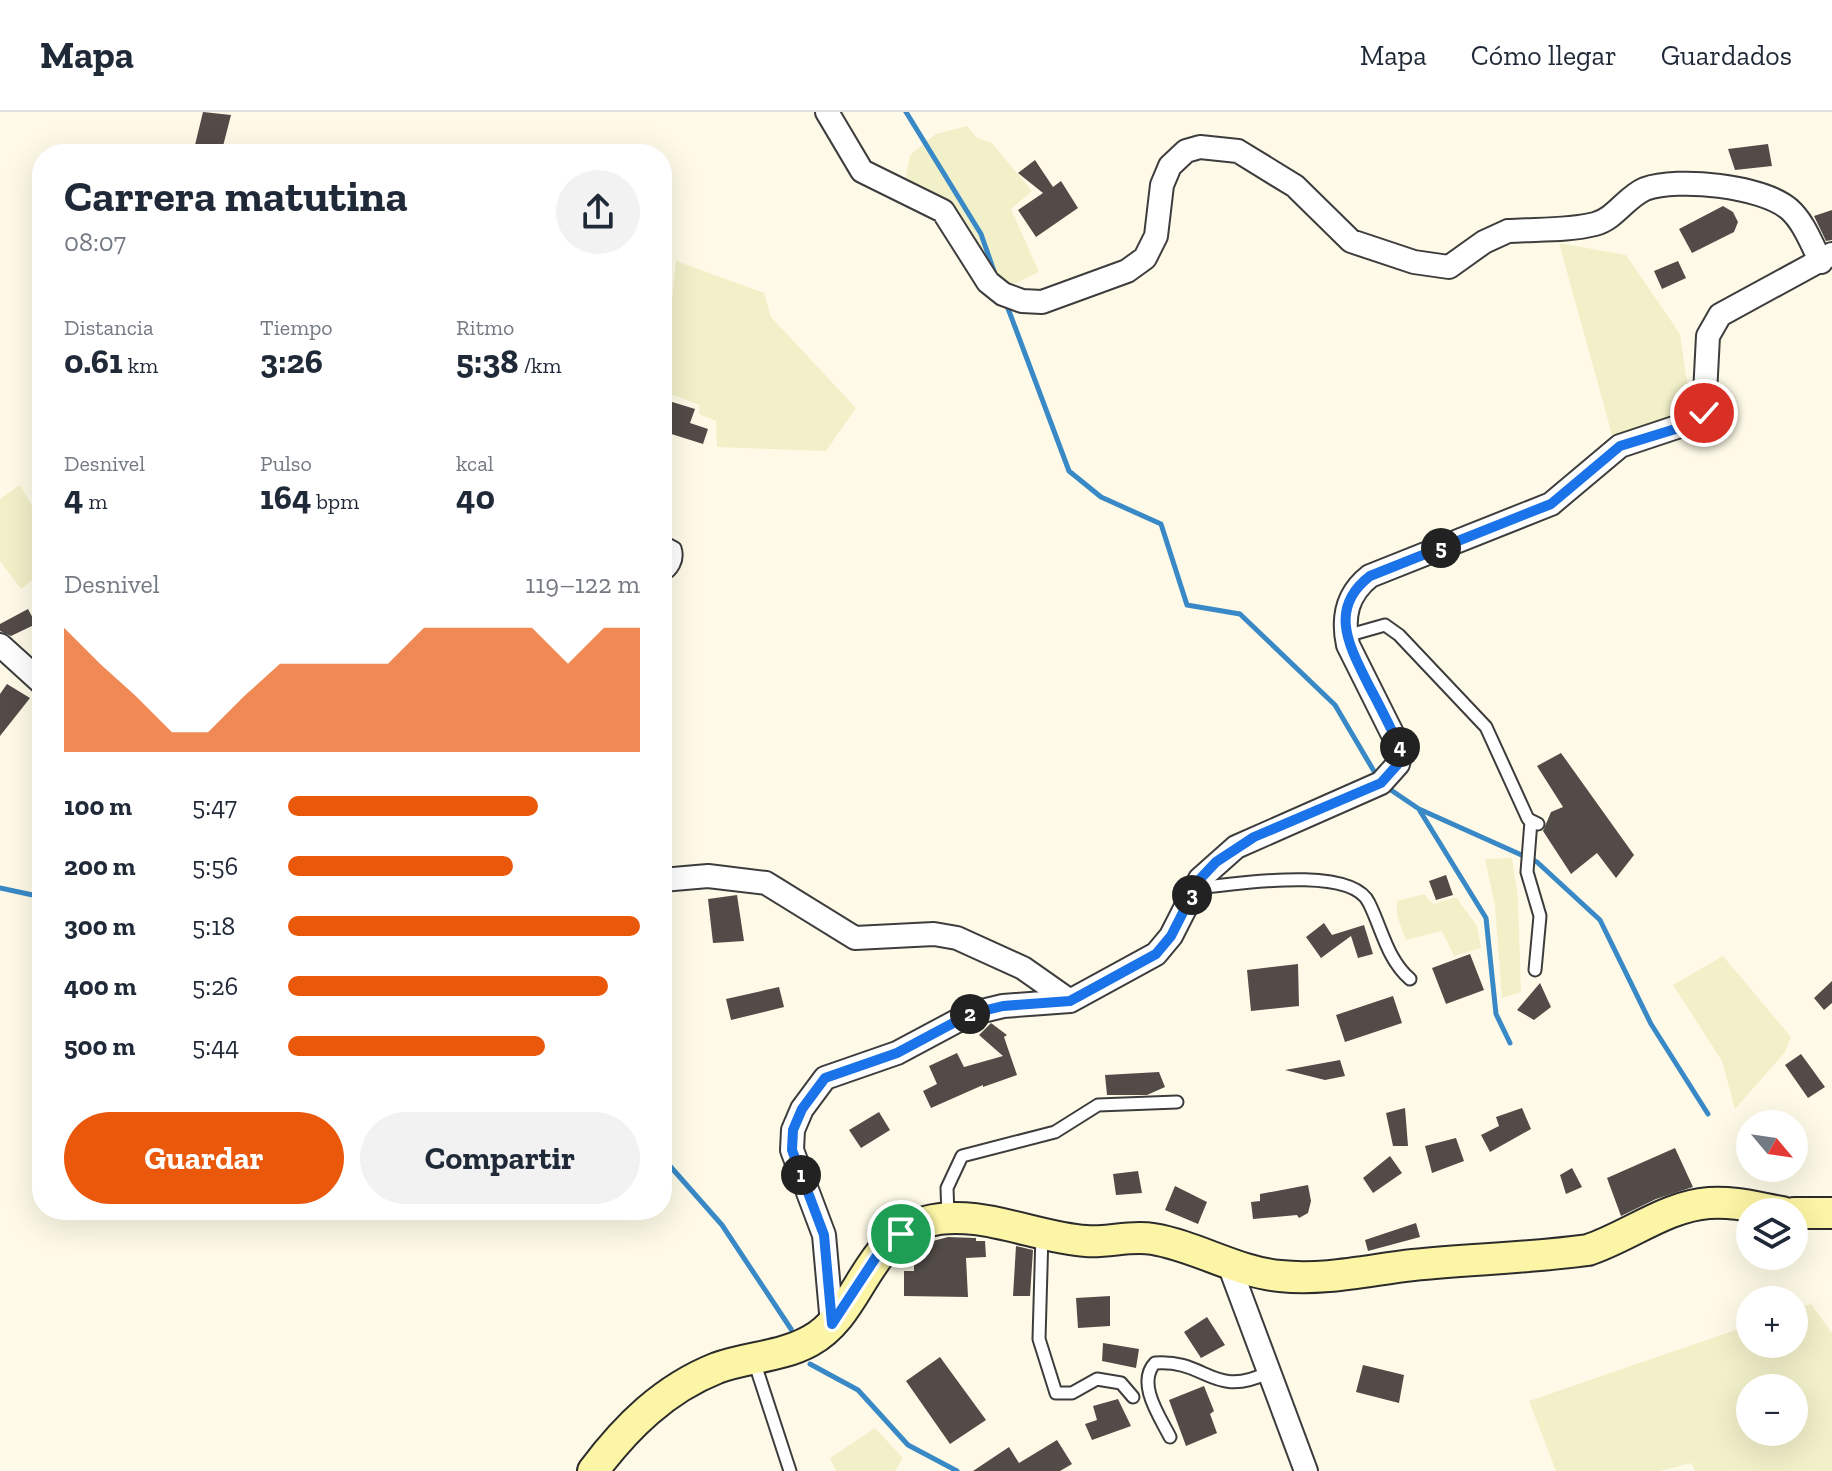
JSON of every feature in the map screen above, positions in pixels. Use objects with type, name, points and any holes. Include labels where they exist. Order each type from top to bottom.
[{"type":"main road","points":[[593,1471],[619,1438],[667,1394],[719,1368],[811,1341],[832,1324],[880,1251],[901,1234],[926,1222],[990,1221],[1090,1242],[1151,1238],[1277,1276],[1345,1275],[1395,1267],[1588,1250],[1615,1241],[1678,1210],[1706,1203],[1736,1204]]},
{"type":"main road","points":[[1808,1213],[1832,1213]]},
{"type":"street","points":[[827,112],[862,171],[943,211],[988,282],[1003,294],[1022,301],[1042,302],[1127,271],[1145,258],[1156,236],[1162,185],[1170,166],[1186,151],[1200,147],[1232,149],[1295,186],[1357,245],[1441,267],[1457,263],[1495,235],[1599,223],[1643,190],[1694,185],[1756,192],[1773,198],[1797,217],[1826,258],[1720,315],[1714,322],[1708,336],[1704,413],[1701,419],[1620,446],[1551,504],[1370,576],[1350,600],[1346,611],[1346,636],[1400,747],[1398,764],[1381,783],[1236,847],[1216,862],[1195,888],[1171,936],[1156,954],[1070,1001],[1003,1006],[970,1014],[897,1053],[825,1078],[811,1094],[793,1130],[792,1150],[824,1235],[832,1324]]},
{"type":"street","points":[[0,645],[32,674]]},
{"type":"street","points":[[672,879],[708,876],[766,883],[855,938],[934,934],[957,938],[1023,968],[1070,1001]]},
{"type":"street","points":[[1228,1262],[1306,1471]]},
{"type":"lane","points":[[672,546],[677,554],[672,569]]},
{"type":"lane","points":[[1346,636],[1385,625],[1399,635],[1486,727],[1535,823],[1527,870],[1540,916],[1535,970]]},
{"type":"lane","points":[[1195,888],[1305,879],[1334,882],[1357,889],[1368,900],[1395,964],[1410,979]]},
{"type":"lane","points":[[948,1221],[947,1188],[962,1156],[1055,1132],[1098,1105],[1177,1102]]},
{"type":"lane","points":[[1042,1233],[1039,1339],[1056,1393],[1072,1393],[1097,1379],[1121,1383],[1133,1397]]},
{"type":"lane","points":[[754,1360],[790,1471]]},
{"type":"lane","points":[[1170,1437],[1153,1401],[1148,1381],[1149,1370],[1155,1363],[1172,1362],[1228,1384],[1249,1382],[1269,1372]]},
{"type":"shaded area","points":[[967,126],[977,138],[992,143],[1032,191],[1011,209],[1039,272],[1005,288],[905,182],[910,155],[936,134]]},
{"type":"shaded area","points":[[1559,243],[1626,255],[1680,334],[1690,402],[1685,416],[1614,442]]},
{"type":"shaded area","points":[[676,261],[764,293],[771,317],[856,408],[826,451],[717,447],[716,421],[699,414],[700,405],[672,395],[672,298]]},
{"type":"shaded area","points":[[20,485],[32,506],[32,581],[21,589],[0,561],[0,499]]},
{"type":"shaded area","points":[[1512,858],[1518,899],[1521,992],[1502,998],[1495,906],[1485,859]]},
{"type":"shaded area","points":[[1424,894],[1433,904],[1456,897],[1477,926],[1481,948],[1454,956],[1442,931],[1406,940],[1397,916],[1397,901]]},
{"type":"shaded area","points":[[1723,956],[1791,1037],[1785,1052],[1735,1109],[1722,1061],[1673,985]]},
{"type":"shaded area","points":[[1811,1304],[1832,1333],[1832,1471],[1695,1471],[1691,1463],[1660,1471],[1556,1471],[1529,1401],[1736,1330],[1736,1358],[1808,1358],[1808,1305]]},
{"type":"shaded area","points":[[875,1428],[903,1458],[895,1471],[836,1471],[830,1458]]},
{"type":"building","points":[[203,112],[231,115],[224,144],[195,144]]},
{"type":"building","points":[[1768,144],[1772,166],[1735,170],[1728,149]]},
{"type":"building","points":[[1035,160],[1053,187],[1061,181],[1078,208],[1036,237],[1018,210],[1043,193],[1018,173]]},
{"type":"building","points":[[1723,206],[1733,212],[1738,222],[1734,232],[1692,253],[1679,229]]},
{"type":"building","points":[[1832,210],[1832,240],[1826,241],[1814,216]]},
{"type":"building","points":[[1678,261],[1686,278],[1662,289],[1654,271]]},
{"type":"building","points":[[672,402],[695,409],[690,423],[708,429],[703,444],[672,434]]},
{"type":"building","points":[[28,609],[32,616],[32,626],[11,636],[0,631],[0,624]]},
{"type":"building","points":[[7,684],[30,698],[0,736],[0,694]]},
{"type":"building","points":[[1561,753],[1634,855],[1616,878],[1597,853],[1571,874],[1543,831],[1551,812],[1563,807],[1537,766]]},
{"type":"building","points":[[1446,875],[1453,895],[1436,900],[1429,881]]},
{"type":"building","points":[[737,895],[744,941],[713,943],[708,899]]},
{"type":"building","points":[[1324,923],[1332,935],[1364,925],[1373,954],[1358,958],[1351,936],[1321,958],[1306,937]]},
{"type":"building","points":[[1470,954],[1484,990],[1446,1004],[1432,968]]},
{"type":"building","points":[[1298,964],[1299,1006],[1251,1011],[1247,970]]},
{"type":"building","points":[[1832,981],[1832,1003],[1824,1010],[1814,998]]},
{"type":"building","points":[[1540,983],[1551,1007],[1534,1020],[1517,1010]]},
{"type":"building","points":[[779,987],[784,1007],[731,1020],[726,999]]},
{"type":"building","points":[[1393,996],[1402,1023],[1345,1042],[1336,1015]]},
{"type":"building","points":[[991,1023],[1007,1035],[1004,1037],[1017,1075],[983,1085],[931,1108],[923,1091],[937,1084],[929,1066],[957,1053],[964,1067],[1003,1056],[979,1035]]},
{"type":"building","points":[[1801,1054],[1825,1087],[1808,1098],[1785,1065]]},
{"type":"building","points":[[1340,1060],[1345,1076],[1325,1080],[1285,1070]]},
{"type":"building","points":[[1159,1072],[1165,1087],[1147,1095],[1107,1095],[1105,1075]]},
{"type":"building","points":[[1405,1108],[1408,1146],[1393,1146],[1386,1113]]},
{"type":"building","points":[[1522,1108],[1531,1129],[1490,1152],[1481,1135],[1499,1126],[1496,1117]]},
{"type":"building","points":[[879,1112],[890,1130],[861,1148],[849,1130]]},
{"type":"building","points":[[1456,1138],[1464,1161],[1432,1173],[1425,1146]]},
{"type":"building","points":[[1675,1148],[1693,1187],[1656,1199],[1621,1216],[1607,1178]]},
{"type":"building","points":[[1390,1156],[1402,1173],[1373,1193],[1363,1178]]},
{"type":"building","points":[[1572,1168],[1582,1187],[1566,1194],[1560,1175]]},
{"type":"building","points":[[1138,1171],[1142,1193],[1116,1195],[1113,1174]]},
{"type":"building","points":[[1308,1185],[1311,1201],[1308,1213],[1299,1218],[1297,1215],[1253,1219],[1251,1202],[1260,1201],[1260,1194]]},
{"type":"building","points":[[1175,1186],[1207,1202],[1198,1224],[1165,1210]]},
{"type":"building","points":[[1416,1223],[1420,1237],[1368,1251],[1365,1240]]},
{"type":"building","points":[[948,1237],[985,1241],[986,1257],[966,1258],[968,1297],[904,1296],[904,1271],[914,1271],[914,1246]]},
{"type":"building","points":[[1016,1246],[1033,1250],[1030,1296],[1013,1296]]},
{"type":"building","points":[[1110,1296],[1110,1326],[1078,1328],[1076,1298]]},
{"type":"building","points":[[1207,1317],[1225,1345],[1201,1358],[1184,1332]]},
{"type":"building","points":[[1103,1343],[1139,1349],[1136,1368],[1102,1361]]},
{"type":"building","points":[[940,1357],[986,1420],[950,1444],[906,1381]]},
{"type":"building","points":[[1363,1365],[1404,1375],[1399,1403],[1356,1392]]},
{"type":"building","points":[[1204,1386],[1214,1411],[1210,1414],[1217,1433],[1186,1446],[1169,1400]]},
{"type":"building","points":[[1118,1399],[1131,1426],[1092,1440],[1085,1424],[1097,1420],[1093,1406]]},
{"type":"building","points":[[1057,1440],[1072,1464],[1060,1471],[973,1471],[1009,1447],[1019,1463]]},
{"type":"waterway","points":[[906,112],[981,234],[995,274]]},
{"type":"waterway","points":[[1006,303],[1069,471],[1101,497],[1161,524],[1187,605],[1240,614],[1335,705],[1378,778]]},
{"type":"waterway","points":[[1385,786],[1419,809],[1537,862],[1600,920],[1651,1024],[1708,1114]]},
{"type":"waterway","points":[[1420,811],[1486,918],[1496,1014],[1510,1043]]},
{"type":"waterway","points":[[0,888],[32,895]]},
{"type":"waterway","points":[[672,1168],[722,1225],[791,1329]]},
{"type":"waterway","points":[[810,1364],[858,1390],[908,1445],[957,1471]]},
{"type":"route","points":[[901,1234],[880,1251],[832,1324],[824,1235],[792,1150],[793,1130],[802,1109],[825,1078],[897,1053],[970,1014],[1003,1006],[1070,1001],[1156,954],[1171,936],[1200,879],[1216,862],[1254,837],[1381,783],[1398,764],[1400,747],[1346,636],[1346,611],[1362,582],[1370,576],[1551,504],[1620,446],[1695,423],[1704,413]]}]
